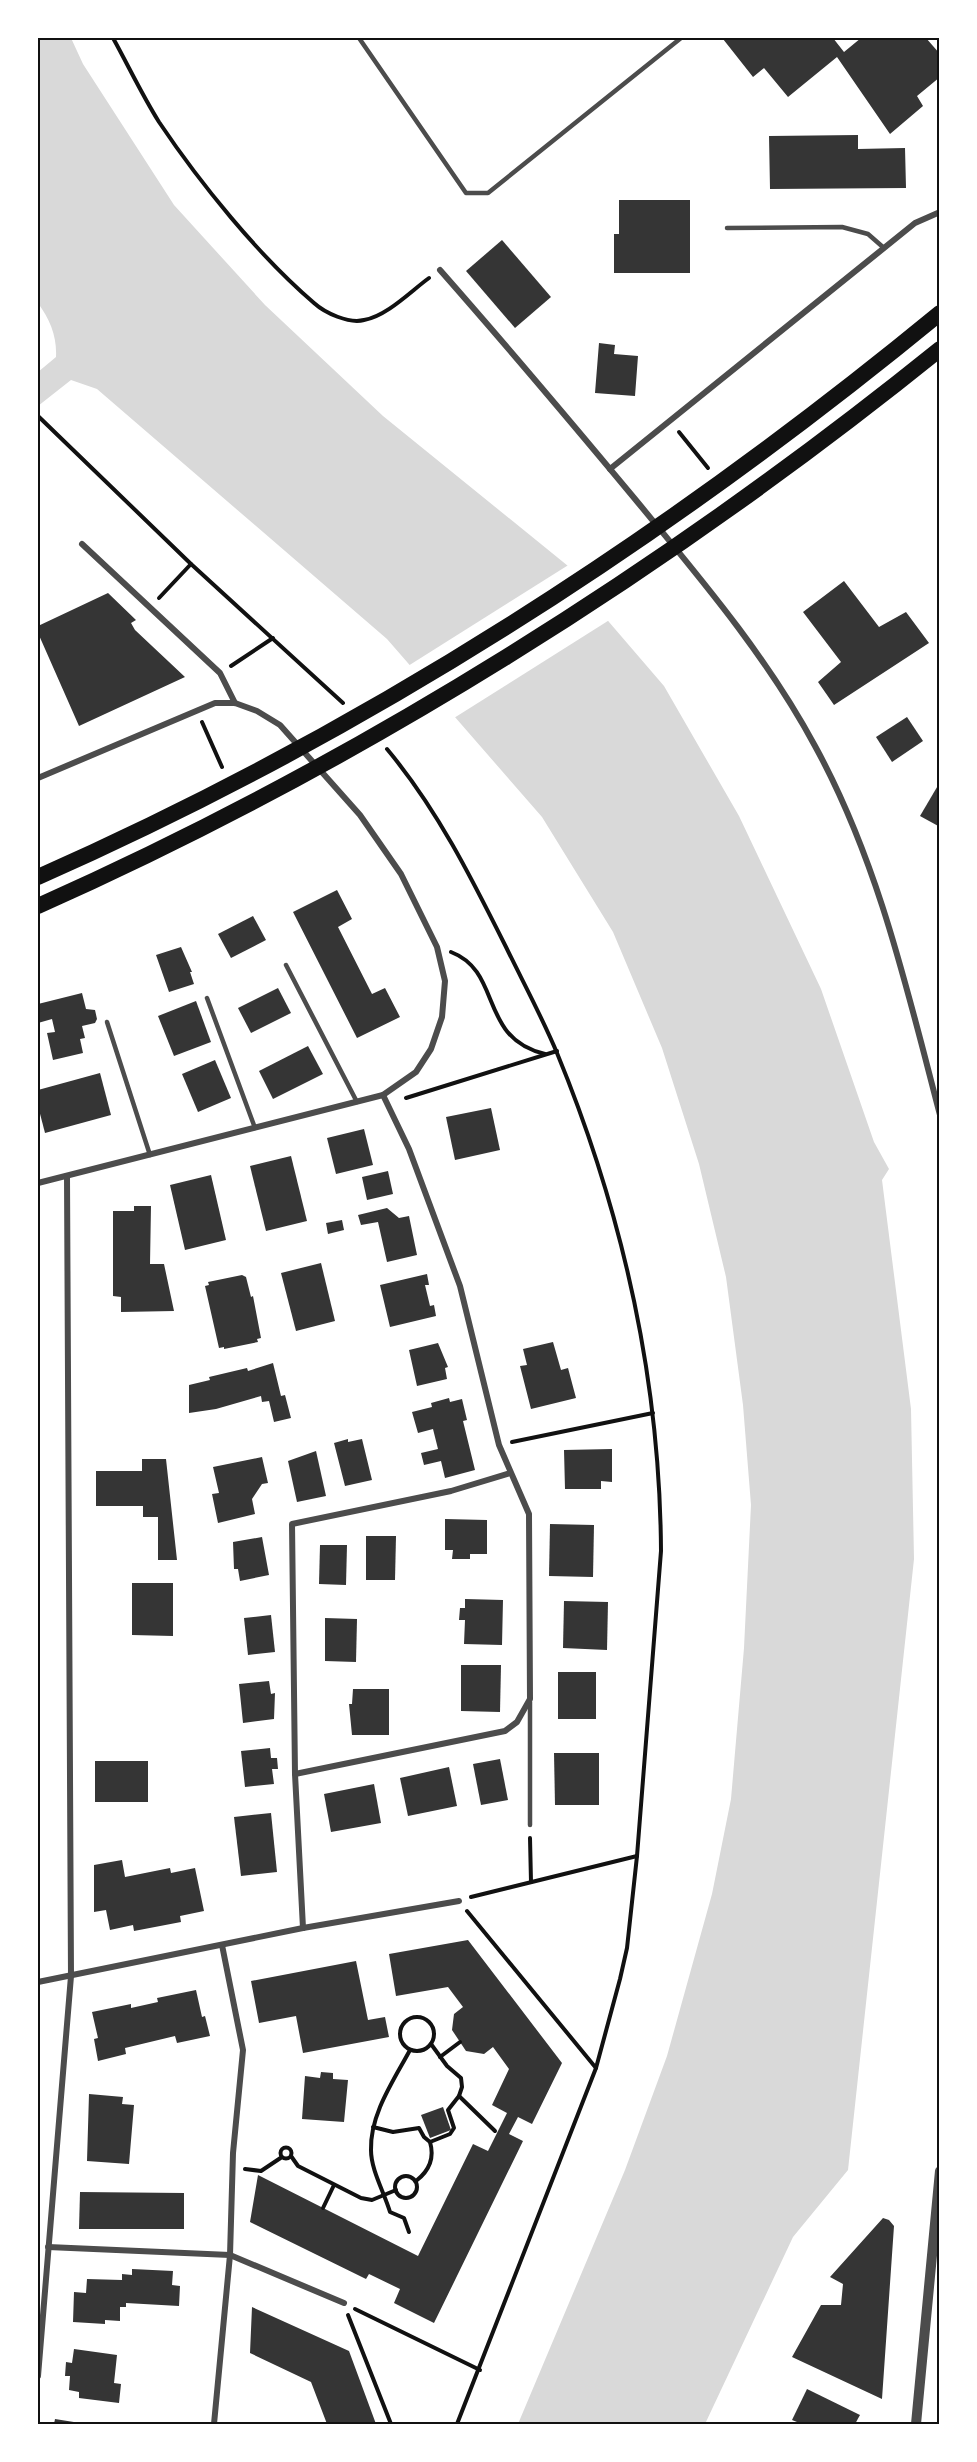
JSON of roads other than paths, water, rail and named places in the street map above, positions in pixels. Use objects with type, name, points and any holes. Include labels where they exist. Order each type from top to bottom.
[{"type":"highway","points":[[38,877],[138,833],[277,760],[483,643],[685,508],[873,368],[939,313]]},
{"type":"highway","points":[[38,906],[147,857],[295,779],[496,664],[604,595],[701,527],[889,390],[939,349]]},
{"type":"street","points":[[610,469],[915,223],[939,212]]},
{"type":"street","points":[[440,270],[610,469],[730,615],[774,678],[816,747],[880,896],[894,940],[939,1115]]},
{"type":"street","points":[[82,544],[220,673],[235,703]]},
{"type":"street","points":[[38,778],[215,703],[235,703],[257,711],[280,725],[360,815],[401,874],[437,947],[445,981],[442,1017],[431,1049],[416,1072],[383,1095],[38,1183]]},
{"type":"street","points":[[295,1774],[505,1731],[517,1722],[530,1699],[529,1514],[499,1445],[460,1286],[422,1180],[383,1095]]},
{"type":"street","points":[[38,2376],[71,1976],[67,1176]]},
{"type":"street","points":[[303,1928],[295,1774],[292,1524],[482,1484],[510,1473]]},
{"type":"street","points":[[38,1983],[303,1928],[459,1901]]},
{"type":"street","points":[[214,2424],[230,2255],[233,2168],[243,2050],[222,1945]]},
{"type":"street","points":[[916,2424],[939,2171]]},
{"type":"street","points":[[48,2247],[230,2255],[344,2303]]},
{"type":"lane","points":[[359,38],[466,193],[488,192],[681,38]]},
{"type":"lane","points":[[727,228],[842,227],[868,234],[884,248]]},
{"type":"lane","points":[[286,965],[357,1102]]},
{"type":"lane","points":[[207,998],[255,1128]]},
{"type":"lane","points":[[107,1022],[150,1155]]},
{"type":"lane","points":[[530,1699],[530,1825]]}]
